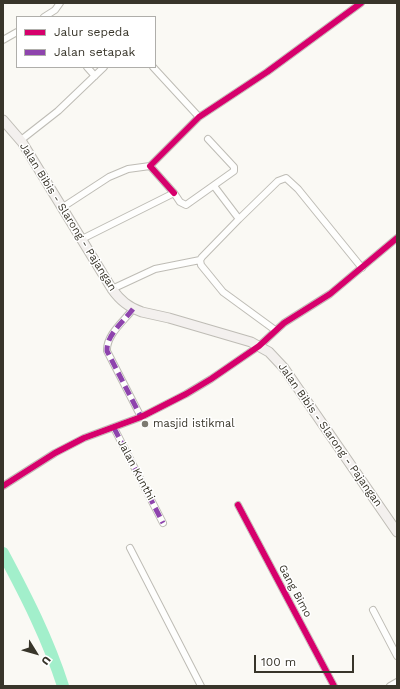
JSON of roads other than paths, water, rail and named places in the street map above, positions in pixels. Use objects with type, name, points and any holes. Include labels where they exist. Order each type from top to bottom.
[{"type":"main road","name":"Jalan Bibis - Slarong - Pajangan","points":[[3,120],[21,140],[112,289],[119,298],[133,309],[233,337],[259,346],[269,352],[284,368],[397,532]]},
{"type":"street","points":[[46,16],[60,3]]},
{"type":"street","points":[[63,207],[109,177],[128,169],[150,166],[199,117],[267,72],[361,3]]},
{"type":"street","points":[[3,40],[16,33]]},
{"type":"street","points":[[87,68],[95,76]]},
{"type":"street","points":[[21,140],[58,111],[103,68]]},
{"type":"street","points":[[154,68],[199,117]]},
{"type":"street","points":[[150,166],[180,202],[186,205],[214,186],[235,169],[208,139]]},
{"type":"street","points":[[112,289],[155,269],[200,260],[278,181],[286,178],[298,189],[362,268]]},
{"type":"street","points":[[214,186],[239,219]]},
{"type":"street","points":[[82,239],[174,193]]},
{"type":"street","name":"Jalan Kunthi","points":[[163,523],[114,428],[141,417],[186,394],[259,346],[275,330],[330,294],[397,238]]},
{"type":"street","points":[[200,260],[200,265],[223,292],[275,330]]},
{"type":"street","points":[[133,309],[106,344],[107,351],[141,417]]},
{"type":"street","points":[[3,486],[54,453],[84,438],[114,428]]},
{"type":"street","name":"Gang Bimo","points":[[238,505],[334,686]]},
{"type":"street","points":[[130,548],[201,686]]},
{"type":"street","points":[[373,610],[397,656]]},
{"type":"street","points":[[390,686],[397,682]]},
{"type":"waterway","points":[[3,553],[51,651],[63,686]]},
{"type":"place","name":"masjid istikmal","points":[[145,424]]}]
